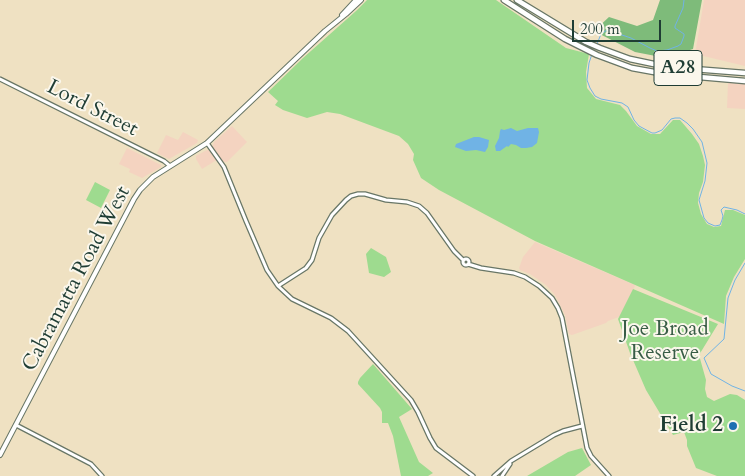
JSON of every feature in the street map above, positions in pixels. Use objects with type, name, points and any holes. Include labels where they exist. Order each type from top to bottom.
[{"type":"highway","name":"A28","points":[[504,0],[565,40],[612,61],[665,74],[745,81]]},
{"type":"highway","name":"A28","points":[[517,0],[586,42],[614,54],[658,66],[745,73]]},
{"type":"main road","name":"Cabramatta Road West","points":[[0,455],[136,194],[148,181],[207,143],[339,19],[356,0]]},
{"type":"main road","name":"Cabramatta Road West","points":[[339,19],[361,0]]},
{"type":"street","name":"Lord Street","points":[[0,79],[170,166]]},
{"type":"street","points":[[207,143],[224,166],[268,270],[278,286],[292,299],[331,318],[348,331],[411,400],[436,448],[473,476]]},
{"type":"street","points":[[278,286],[306,268],[312,260],[319,238],[332,215],[346,200],[355,194],[365,194],[419,206],[427,213],[454,251],[463,260],[463,263],[525,277],[540,286],[552,298],[562,318],[582,426],[589,453],[610,476]]},
{"type":"street","points":[[16,425],[91,464],[102,476]]},
{"type":"street","points":[[494,476],[511,461],[558,433],[582,426]]},
{"type":"street","points":[[502,476],[511,461]]},
{"type":"shaded area","points":[[704,0],[745,0],[745,66],[695,54]]},
{"type":"shaded area","points":[[728,83],[745,84],[745,109],[727,108]]},
{"type":"shaded area","points":[[232,126],[247,142],[227,162],[215,161],[202,169],[196,156],[208,150]]},
{"type":"shaded area","points":[[183,132],[198,140],[197,143],[169,159],[157,153],[166,135],[178,140]]},
{"type":"shaded area","points":[[127,148],[161,165],[161,167],[142,178],[129,172],[130,169],[119,164]]},
{"type":"shaded area","points":[[535,242],[635,285],[627,314],[572,335],[569,334],[565,315],[555,295],[546,285],[519,268],[523,257]]},
{"type":"green space","points":[[367,0],[496,0],[566,48],[589,54],[586,72],[587,88],[596,99],[620,105],[637,126],[651,134],[660,134],[673,120],[680,120],[699,144],[703,156],[705,165],[698,203],[701,214],[707,224],[714,227],[721,226],[725,210],[733,210],[745,215],[745,259],[734,277],[726,296],[724,324],[535,241],[439,190],[421,178],[413,160],[414,154],[408,144],[399,136],[340,114],[327,112],[307,118],[283,110],[275,105],[278,101],[268,92]]},
{"type":"green space","points":[[660,0],[702,0],[693,49],[666,58],[635,52],[594,31],[609,17],[637,26],[653,20]]},
{"type":"green space","points":[[95,182],[110,190],[101,208],[86,200]]},
{"type":"green space","points":[[371,248],[386,257],[391,272],[384,277],[369,273],[366,254]]},
{"type":"green space","name":"Joe Broad Reserve","points":[[633,289],[718,324],[699,355],[706,380],[705,389],[707,397],[714,401],[730,394],[737,395],[745,400],[745,476],[717,476],[696,468],[687,446],[684,432],[673,435],[646,390],[618,319]]},
{"type":"green space","points":[[373,364],[412,409],[399,417],[419,462],[433,473],[428,476],[401,476],[393,436],[388,423],[382,423],[380,408],[358,384],[360,378]]},
{"type":"green space","points":[[582,448],[591,465],[575,476],[527,476],[568,452]]},
{"type":"water","points":[[511,128],[517,131],[538,128],[537,143],[532,147],[526,148],[511,144],[500,151],[496,151],[495,146],[501,129]]},
{"type":"water","points":[[474,137],[489,140],[485,152],[476,150],[466,151],[455,147],[456,144]]},
{"type":"waterway","points":[[597,44],[601,34],[607,30],[631,38],[657,51],[678,46],[681,44],[684,34],[675,26],[683,8],[684,0]]},
{"type":"waterway","points":[[592,54],[587,80],[595,96],[622,103],[628,107],[639,126],[652,133],[662,130],[671,119],[680,118],[693,129],[702,142],[707,163],[705,181],[699,200],[704,218],[708,223],[715,226],[720,225],[723,216],[721,210],[724,207],[745,214]]},
{"type":"waterway","points":[[745,263],[735,280],[728,298],[724,339],[704,358],[711,374],[745,391]]},
{"type":"place","name":"Field 2","points":[[733,426]]}]
